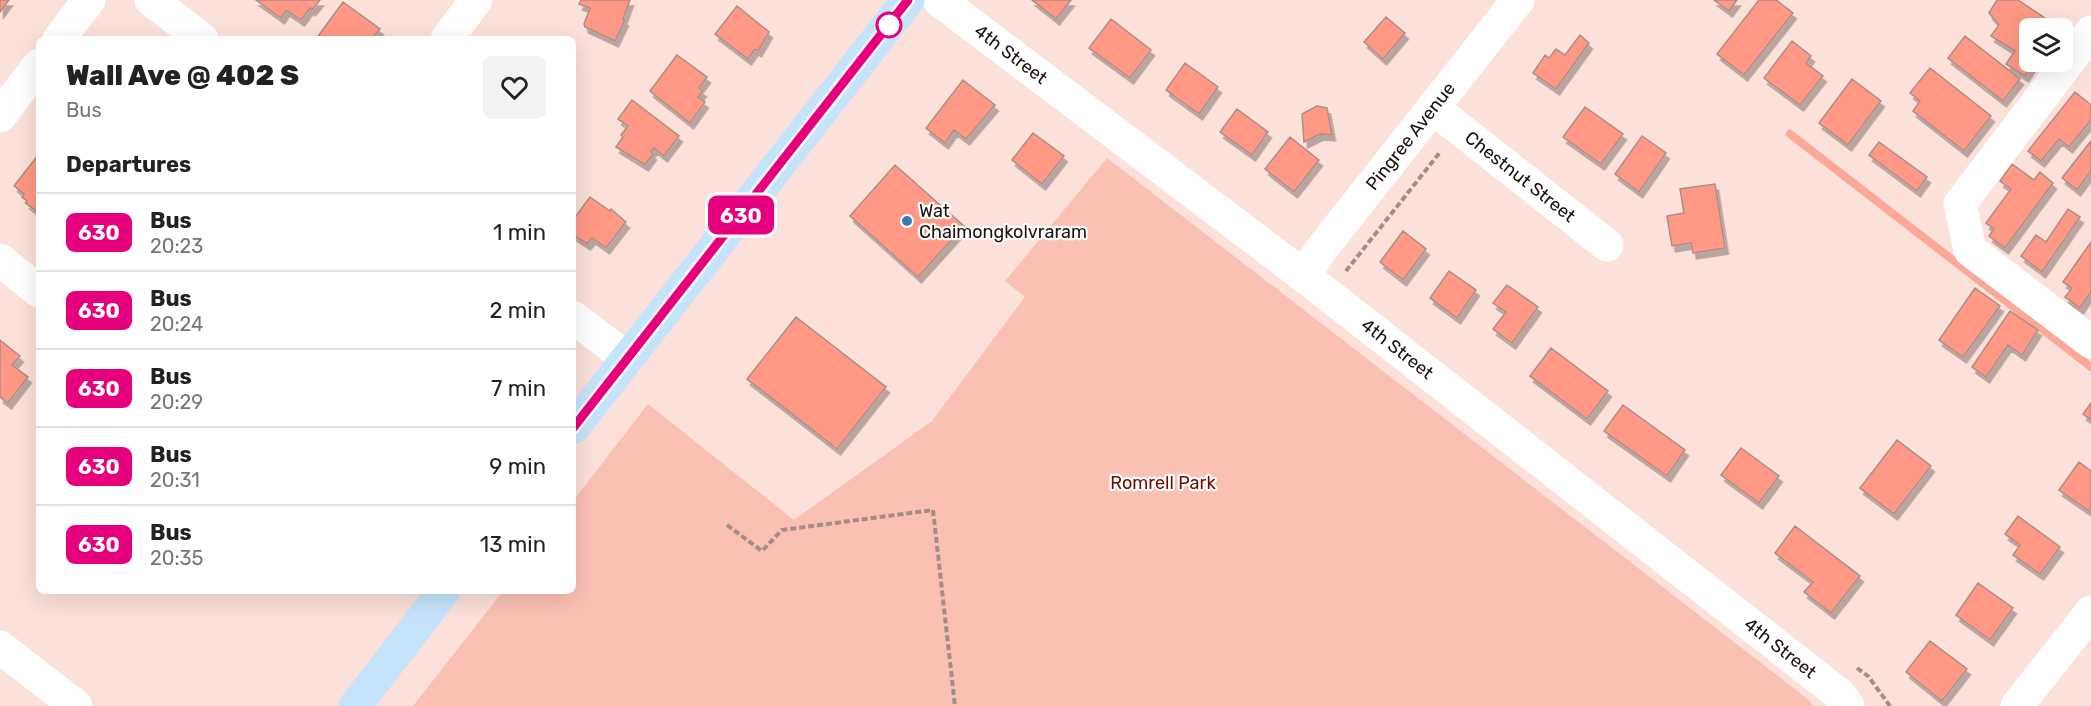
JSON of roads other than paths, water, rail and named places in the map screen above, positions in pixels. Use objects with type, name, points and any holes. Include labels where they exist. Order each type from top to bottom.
[{"type":"main road","points":[[576,425],[908,0]]},
{"type":"main road","points":[[355,706],[439,594]]},
{"type":"street","points":[[61,36],[89,0]]},
{"type":"street","points":[[151,0],[198,36]]},
{"type":"street","points":[[449,36],[476,0]]},
{"type":"street","name":"4th Street","points":[[939,0],[1304,276],[1839,694],[1848,706]]},
{"type":"street","name":"Pingree Avenue","points":[[1304,276],[1320,251],[1518,0]]},
{"type":"street","points":[[2091,32],[2080,69],[1960,204],[1970,250],[2091,342]]},
{"type":"street","points":[[0,116],[36,69]]},
{"type":"street","name":"Chestnut Street","points":[[1433,108],[1607,245]]},
{"type":"street","points":[[0,260],[36,289]]},
{"type":"street","points":[[576,319],[628,359]]},
{"type":"street","points":[[2017,706],[2091,612]]},
{"type":"street","points":[[0,647],[76,706]]},
{"type":"waterway","points":[[1790,134],[2091,367]]},
{"type":"place","name":"Wat Chaimongkolvraram","points":[[907,221]]},
{"type":"park label","name":"Romrell Park","points":[[1163,483]]}]
